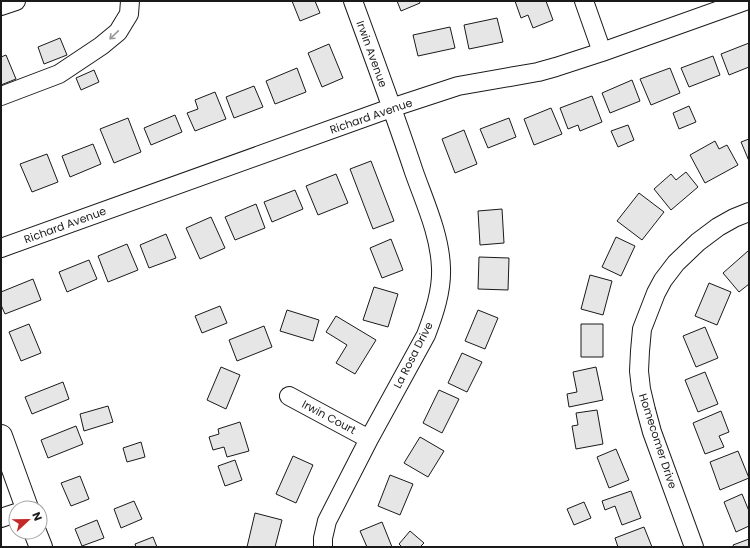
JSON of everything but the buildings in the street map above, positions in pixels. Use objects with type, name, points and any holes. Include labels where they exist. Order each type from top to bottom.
[{"type":"main road","points":[[1,436],[24,500]]},
{"type":"street","points":[[1,6],[16,1]]},
{"type":"street","points":[[1,96],[59,74],[102,46],[118,32],[129,14],[130,1]]},
{"type":"street","name":"Irwin Avenue","points":[[353,1],[391,108]]},
{"type":"street","points":[[584,1],[602,52]]},
{"type":"street","name":"Richard Avenue","points":[[1,248],[391,108],[458,86],[538,72],[570,63],[745,1]]},
{"type":"street","name":"La Rosa Drive","points":[[322,547],[327,521],[369,439],[426,335],[432,319],[440,285],[441,268],[435,231],[391,108]]},
{"type":"street","name":"Homecomer Drive","points":[[694,547],[652,432],[646,410],[641,389],[639,371],[642,329],[663,280],[676,263],[698,242],[718,228],[734,218],[749,212]]},
{"type":"street","name":"Irwin Court","points":[[289,396],[369,439]]}]
